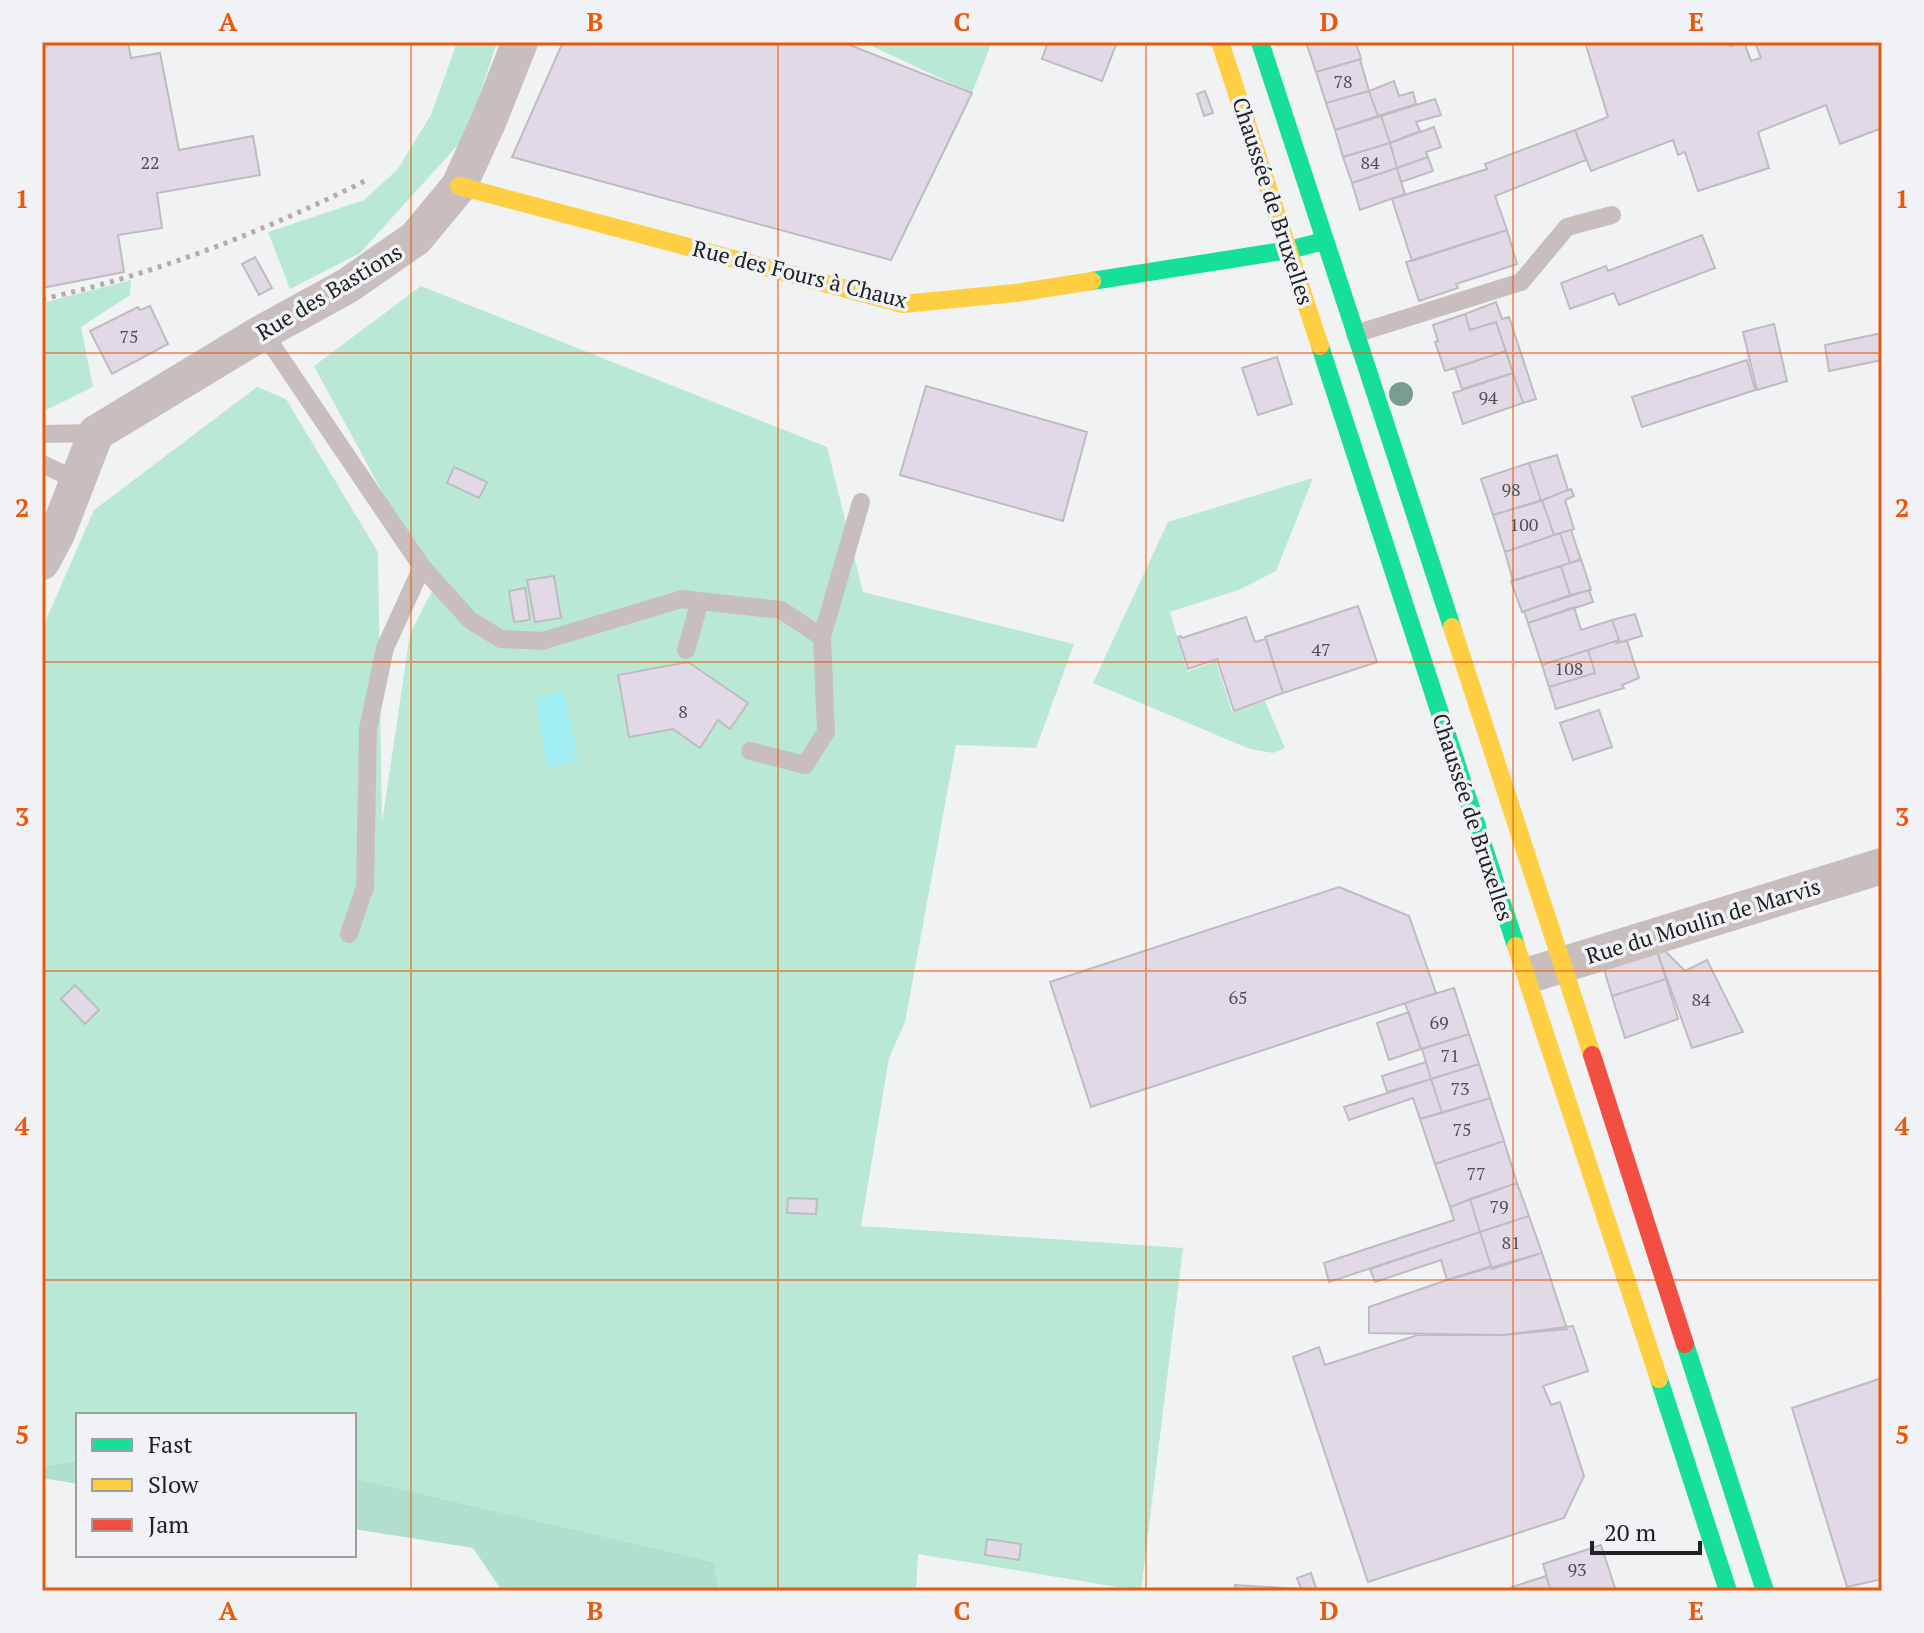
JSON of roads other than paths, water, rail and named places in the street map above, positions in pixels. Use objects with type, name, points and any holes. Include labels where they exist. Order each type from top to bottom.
[{"type":"main road","name":"Chaussée de Bruxelles","points":[[1220,42],[1728,1591]]},
{"type":"main road","name":"Chaussée de Bruxelles","points":[[1260,42],[1765,1591]]},
{"type":"main road","name":"Rue des Fours à Chaux","points":[[459,186],[903,304],[1015,293],[1289,250],[1325,241]]},
{"type":"street","name":"Rue des Bastions","points":[[96,433],[263,332],[347,286],[416,238],[459,186],[520,42]]},
{"type":"street","points":[[42,562],[57,534],[96,433]]},
{"type":"street","name":"Rue du Moulin de Marvis","points":[[1525,977],[1882,866]]},
{"type":"lane","points":[[1355,334],[1521,282],[1567,227],[1612,215]]},
{"type":"lane","points":[[263,332],[422,567],[470,620],[501,639],[542,641],[682,599],[781,610],[822,637]]},
{"type":"lane","points":[[42,434],[96,433]]},
{"type":"lane","points":[[42,464],[77,480]]},
{"type":"lane","points":[[750,751],[805,765],[826,732],[822,637],[861,502]]},
{"type":"lane","points":[[349,934],[365,887],[368,729],[385,648],[422,567]]},
{"type":"lane","points":[[686,650],[700,601]]},
{"type":"water","points":[[563,690],[579,759],[547,768],[536,699]]}]
